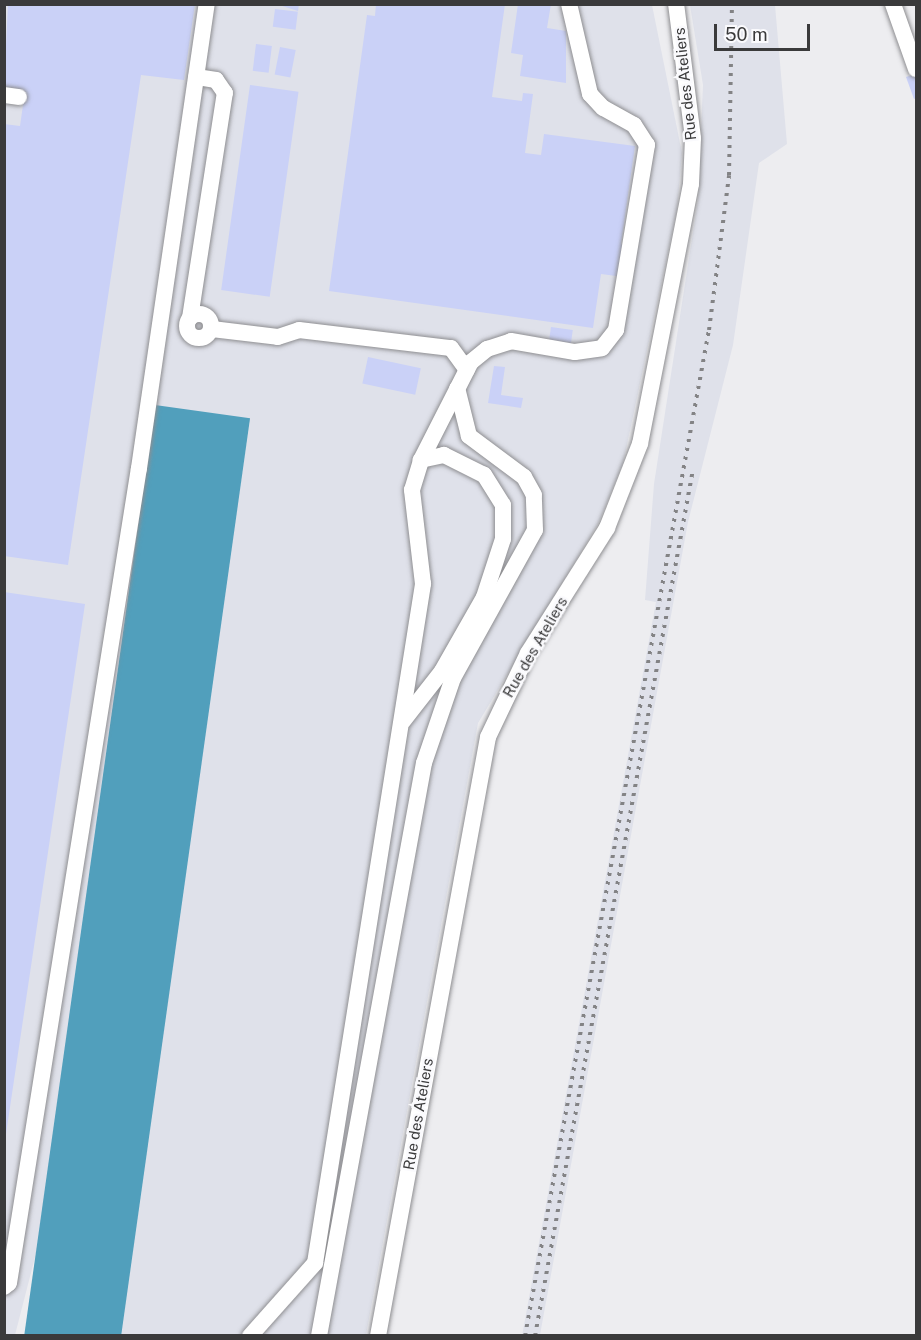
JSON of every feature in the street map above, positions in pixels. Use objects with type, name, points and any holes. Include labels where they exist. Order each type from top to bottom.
[{"type":"street","points":[[4,1287],[9,1283],[133,503],[207,4]]},
{"type":"street","points":[[250,1335],[315,1263],[423,584],[412,490],[421,460],[467,370],[487,349],[511,341],[575,352],[602,348],[616,330],[647,145],[634,126],[603,108],[590,94],[569,4]]},
{"type":"street","name":"Rue des Ateliers","points":[[378,1335],[488,737],[528,653],[607,528],[626,485],[662,344],[690,184],[693,138],[676,4]]},
{"type":"street","points":[[893,4],[916,69]]},
{"type":"street","points":[[196,77],[216,80],[225,93],[190,318],[205,315],[212,329],[278,337],[299,330],[451,348],[467,370]]},
{"type":"street","points":[[318,1335],[433,729],[453,678],[535,530],[534,495],[524,477],[469,436],[458,388]]},
{"type":"street","points":[[403,721],[442,671],[484,597],[503,539],[503,505],[484,475],[444,455],[421,460]]},
{"type":"shaded area","points":[[5,5],[652,5],[682,153],[677,210],[623,463],[599,522],[478,723],[366,1335],[114,1335],[250,420],[15,1335],[5,1336]]},
{"type":"shaded area","points":[[690,5],[775,5],[787,144],[759,163],[733,345],[688,522],[540,1335],[522,1336],[656,602],[645,600],[654,484],[698,200],[703,85]]},
{"type":"water","points":[[155,405],[250,418],[121,1336],[24,1336]]},
{"type":"building","points":[[8,4],[195,4],[184,80],[141,75],[68,565],[4,556],[4,124],[20,126],[25,91],[4,87]]},
{"type":"building","points":[[276,4],[299,4],[298,11]]},
{"type":"building","points":[[376,4],[505,4],[492,97],[522,101],[523,93],[533,94],[525,153],[541,155],[544,134],[635,146],[621,244],[628,245],[624,277],[601,274],[593,328],[329,291],[367,15],[375,16]]},
{"type":"building","points":[[518,4],[551,4],[547,28],[566,31],[566,83],[520,76],[523,55],[511,53]]},
{"type":"building","points":[[275,9],[298,12],[296,30],[273,27]]},
{"type":"building","points":[[256,44],[272,46],[269,73],[253,71]]},
{"type":"building","points":[[280,47],[296,50],[290,78],[275,74]]},
{"type":"building","points":[[915,74],[916,98],[914,99],[906,77]]},
{"type":"building","points":[[250,85],[299,92],[270,297],[221,290]]},
{"type":"building","points":[[551,327],[573,330],[571,343],[549,340]]},
{"type":"building","points":[[368,357],[421,368],[415,395],[362,383]]},
{"type":"building","points":[[494,366],[505,367],[501,395],[523,398],[521,408],[488,403]]},
{"type":"building","points":[[4,592],[85,604],[6,1134],[4,1134]]},
{"type":"railway","points":[[525,1336],[709,330],[729,175],[732,4]]},
{"type":"railway","points":[[535,1336],[693,469]]}]
